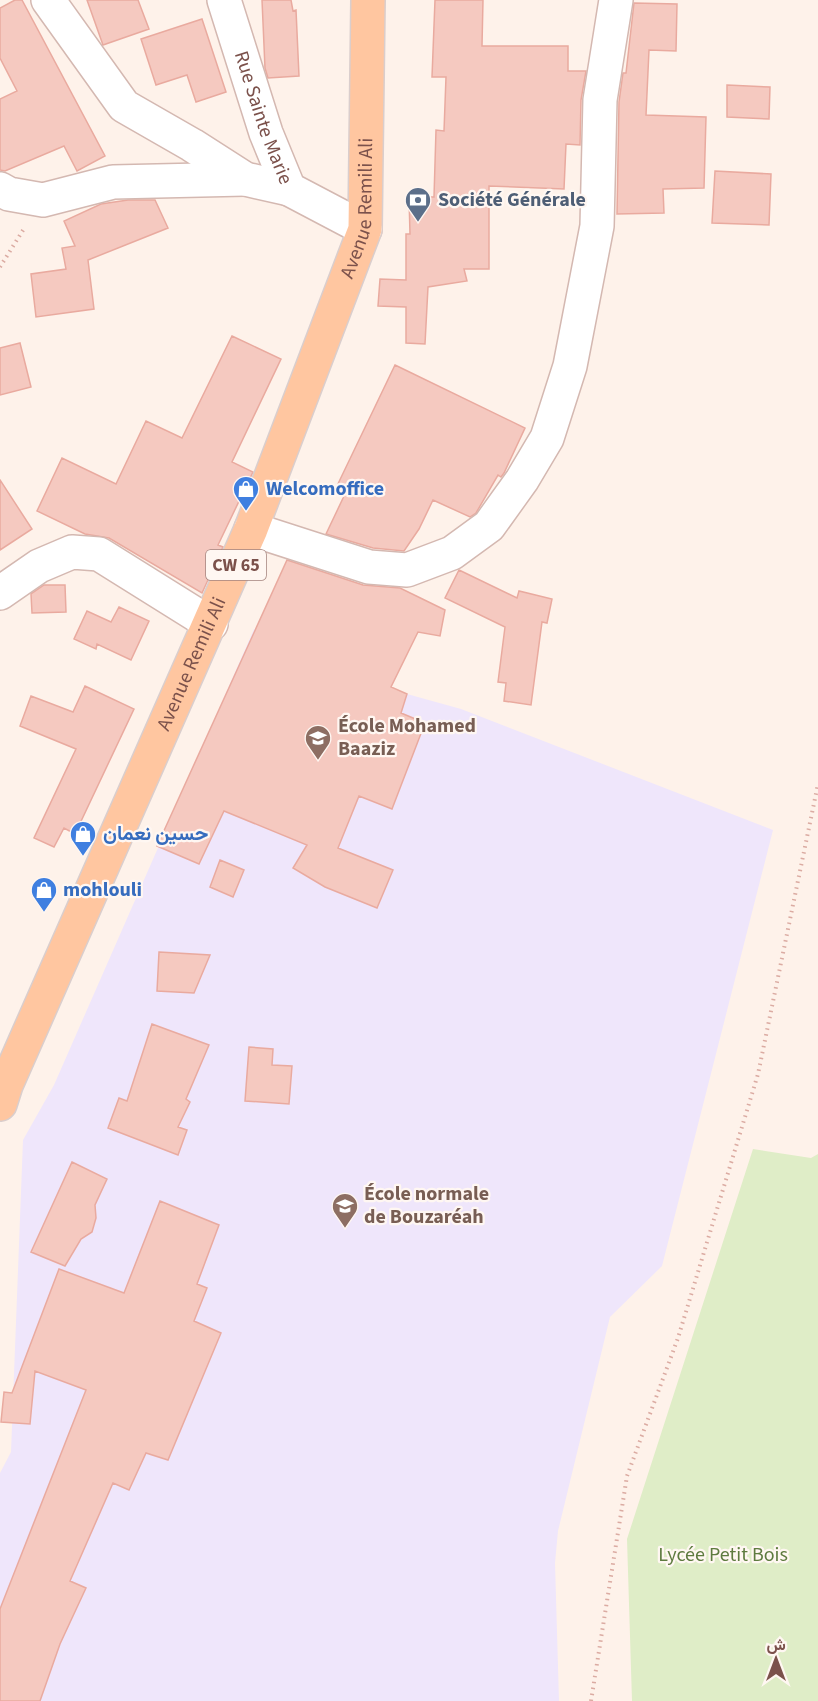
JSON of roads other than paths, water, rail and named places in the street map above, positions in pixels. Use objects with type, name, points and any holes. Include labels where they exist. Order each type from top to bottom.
[{"type":"main road","name":"Avenue Remili Ali","points":[[0,1104],[15,1064],[251,529],[365,229],[368,0]]},
{"type":"street","points":[[48,0],[124,106],[245,179]]},
{"type":"street","name":"Rue Sainte Marie","points":[[224,0],[266,133],[289,189],[365,229]]},
{"type":"street","points":[[251,529],[369,567],[407,570],[452,553],[489,526],[522,480],[547,438],[570,366],[597,226],[600,100],[616,0]]},
{"type":"street","points":[[0,189],[9,194],[43,200],[113,182],[245,179],[289,189]]},
{"type":"street","points":[[0,593],[39,566],[72,552],[99,554],[211,624]]},
{"type":"place","name":"Société Générale","points":[[418,223]]},
{"type":"place","name":"Welcomoffice","points":[[246,512]]},
{"type":"place","name":"École Mohamed Baaziz","points":[[318,761]]},
{"type":"place","name":"حسين نعمان","points":[[83,857]]},
{"type":"place","name":"mohlouli","points":[[44,913]]},
{"type":"place","name":"École normale de Bouzaréah","points":[[345,1229]]},
{"type":"park label","name":"Lycée Petit Bois","points":[[723,1555]]}]
